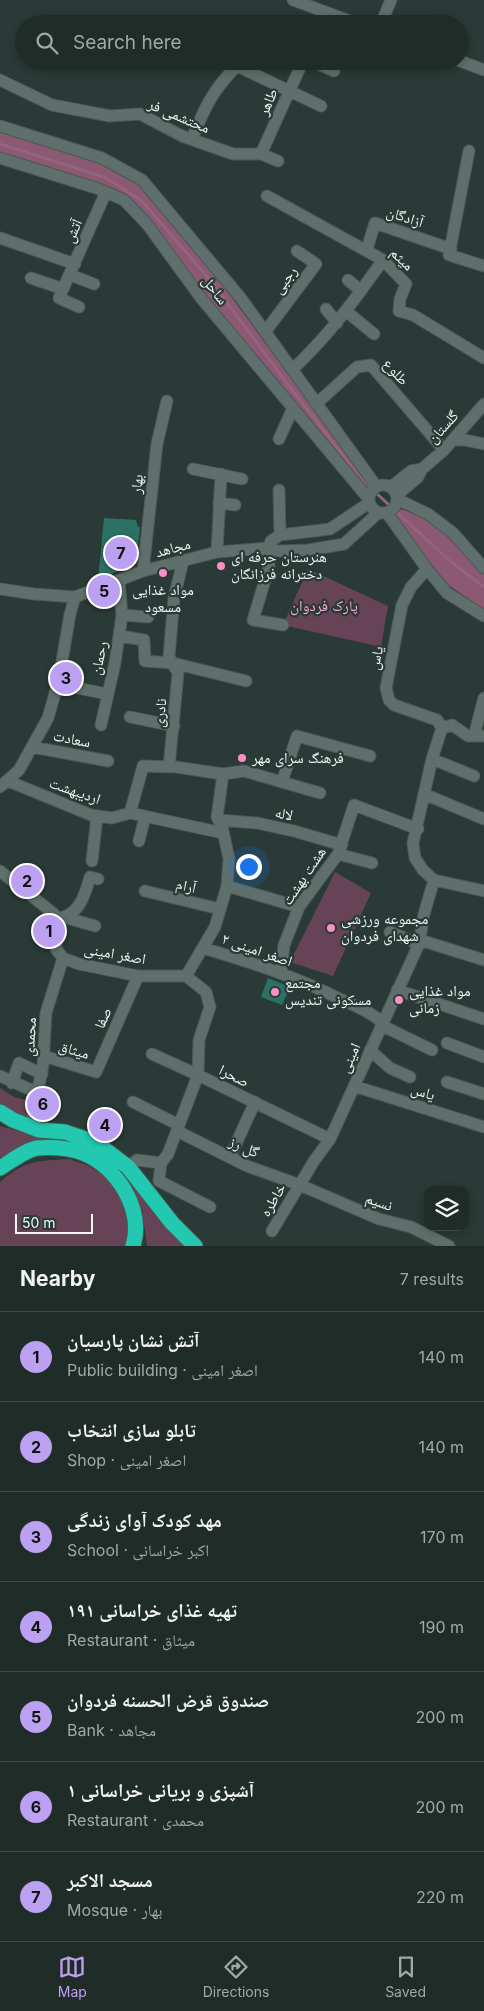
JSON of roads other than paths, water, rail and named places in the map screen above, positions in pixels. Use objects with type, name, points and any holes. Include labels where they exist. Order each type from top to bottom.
[{"type":"highway","points":[[0,1112],[7,1120],[39,1130],[65,1132],[95,1142],[128,1167],[172,1223],[195,1246]]},
{"type":"highway","points":[[3,1164],[35,1148],[59,1148],[82,1153],[104,1165],[123,1188],[135,1213],[135,1239],[133,1246]]},
{"type":"street","points":[[293,0],[333,15]]},
{"type":"street","points":[[385,15],[391,0]]},
{"type":"street","points":[[469,64],[484,70]]},
{"type":"street","points":[[192,139],[204,108],[221,81],[233,70]]},
{"type":"street","points":[[246,70],[321,106]]},
{"type":"street","name":"طاهر","points":[[261,154],[299,70]]},
{"type":"street","name":"محتشمی فر","points":[[0,80],[52,105],[110,116],[140,114],[192,139],[233,154],[261,154]]},
{"type":"street","name":"ساحل","points":[[0,126],[102,158],[142,180],[202,251],[265,332],[376,486]]},
{"type":"street","points":[[450,252],[469,151]]},
{"type":"street","points":[[261,154],[278,161]]},
{"type":"street","name":"ساحل","points":[[0,158],[106,192],[124,200],[147,224],[201,298],[293,408],[368,501],[370,507],[382,513],[447,593],[484,616]]},
{"type":"street","name":"آتش","points":[[0,238],[72,269],[106,192]]},
{"type":"street","name":"میثم","points":[[267,196],[383,260],[406,284],[400,299],[399,311],[413,315],[484,358]]},
{"type":"street","name":"آزادگان","points":[[366,249],[376,223],[484,266]]},
{"type":"street","name":"رجبی","points":[[265,332],[316,264],[297,251]]},
{"type":"street","points":[[292,370],[320,343],[346,312],[383,260]]},
{"type":"street","points":[[61,294],[72,269],[94,284]]},
{"type":"street","points":[[31,278],[61,294],[79,307]]},
{"type":"street","points":[[348,280],[361,291]]},
{"type":"street","points":[[326,309],[337,322]]},
{"type":"street","points":[[346,312],[374,334]]},
{"type":"street","name":"طلوع","points":[[316,404],[358,367],[371,365],[444,450]]},
{"type":"street","name":"بهار","points":[[143,571],[157,444],[167,401]]},
{"type":"street","name":"گلستان","points":[[395,494],[418,478],[422,469],[444,450],[484,404]]},
{"type":"street","points":[[279,439],[293,408]]},
{"type":"street","points":[[453,440],[465,440],[484,444]]},
{"type":"street","points":[[193,469],[242,479]]},
{"type":"street","points":[[217,552],[221,474]]},
{"type":"street","points":[[283,625],[253,620],[269,567],[268,548],[272,541],[280,535],[330,529],[368,501],[372,489],[376,486],[386,485],[395,494],[428,514],[453,533],[484,568]]},
{"type":"street","points":[[279,490],[280,535]]},
{"type":"street","points":[[382,513],[394,508],[395,494]]},
{"type":"street","points":[[219,503],[235,505]]},
{"type":"street","name":"مجاهد","points":[[0,589],[75,597],[143,571],[217,552],[268,548],[279,551],[309,550],[344,544],[382,513]]},
{"type":"street","name":"نادری","points":[[169,766],[178,673],[169,657],[174,598],[184,561]]},
{"type":"street","name":"یاس","points":[[427,569],[411,587],[402,605],[386,688],[394,705],[436,720],[442,728],[452,725],[468,736],[479,736]]},
{"type":"street","name":"رحمان","points":[[58,684],[106,694],[120,636],[122,615],[119,580]]},
{"type":"street","points":[[4,784],[19,770],[48,718],[58,684],[70,614],[75,597]]},
{"type":"street","points":[[122,615],[148,617]]},
{"type":"street","points":[[120,636],[144,640],[145,661],[172,663],[246,681]]},
{"type":"street","points":[[101,724],[106,694]]},
{"type":"street","points":[[479,736],[484,698]]},
{"type":"street","points":[[130,717],[174,726]]},
{"type":"street","points":[[442,728],[432,759],[418,829],[413,843],[415,858],[423,870],[434,880],[484,891]]},
{"type":"street","points":[[282,782],[297,736],[370,756]]},
{"type":"street","name":"سعادت","points":[[32,747],[108,761]]},
{"type":"street","points":[[432,759],[474,776]]},
{"type":"street","points":[[130,813],[143,766],[169,766],[223,774],[244,772],[320,793]]},
{"type":"street","points":[[186,976],[215,927],[227,886],[229,859],[217,817],[223,774]]},
{"type":"street","name":"اردیبهشت","points":[[4,784],[91,816],[112,818],[130,813],[223,833]]},
{"type":"street","points":[[424,794],[484,819]]},
{"type":"street","name":"هشت بهشت","points":[[281,973],[284,945],[299,907],[340,849],[354,805],[418,829]]},
{"type":"street","points":[[92,861],[97,816]]},
{"type":"street","points":[[139,841],[145,816]]},
{"type":"street","name":"لاله","points":[[219,820],[257,823],[294,831],[372,863]]},
{"type":"street","points":[[0,871],[62,918],[95,926]]},
{"type":"street","points":[[62,918],[75,910],[94,878]]},
{"type":"street","name":"امینی","points":[[300,1185],[330,1139],[420,942],[424,914],[434,880]]},
{"type":"street","points":[[227,886],[299,907]]},
{"type":"street","name":"آرام","points":[[145,891],[220,909]]},
{"type":"street","name":"اصغر امینی","points":[[62,918],[58,930],[56,949],[63,958],[79,964],[138,976],[186,976]]},
{"type":"street","points":[[390,932],[484,960]]},
{"type":"street","name":"۲ اصغر امینی","points":[[202,948],[281,973],[316,987],[373,1015],[382,1023],[432,1050]]},
{"type":"street","name":"محمدی","points":[[32,1120],[42,1074],[46,1013],[63,958]]},
{"type":"street","name":"صفا","points":[[96,1072],[138,976]]},
{"type":"street","name":"صحرا","points":[[186,976],[206,992],[210,1007],[199,1040],[198,1075],[330,1139]]},
{"type":"street","points":[[397,990],[484,1018]]},
{"type":"street","points":[[447,1043],[484,1058]]},
{"type":"street","points":[[370,1050],[390,1068],[410,1077]]},
{"type":"street","points":[[152,1054],[198,1075],[168,1154],[161,1163],[159,1182],[210,1207]]},
{"type":"street","name":"میثاق","points":[[44,1056],[96,1072]]},
{"type":"street","points":[[12,1082],[19,1063],[42,1074]]},
{"type":"street","points":[[0,1076],[38,1093]]},
{"type":"street","points":[[448,1082],[484,1094]]},
{"type":"street","name":"یاس","points":[[354,1086],[484,1126]]},
{"type":"street","points":[[133,1102],[178,1128]]},
{"type":"street","points":[[230,1157],[255,1102]]},
{"type":"street","name":"گل رز","points":[[178,1128],[230,1157],[300,1185]]},
{"type":"street","points":[[128,1167],[137,1160],[161,1163]]},
{"type":"street","name":"خاطره","points":[[272,1231],[300,1185]]},
{"type":"street","name":"نسیم","points":[[300,1185],[379,1219],[411,1226],[449,1246]]},
{"type":"waterway","points":[[0,144],[104,177],[141,200],[210,280],[363,481],[450,561],[484,587]]},
{"type":"place","name":"مسجد الاکبر","points":[[121,553]]},
{"type":"place","name":"هنرستان حرفه ای دخترانه فرزانگان","points":[[221,566]]},
{"type":"place","name":"مواد غذایی مسعود","points":[[163,573]]},
{"type":"place","name":"صندوق قرض الحسنه فردوان","points":[[104,591]]},
{"type":"place","name":"مهد کودک آوای زندگی","points":[[66,678]]},
{"type":"place","name":"فرهنگ سرای مهر","points":[[242,758]]},
{"type":"place","name":"تابلو سازی انتخاب","points":[[27,881]]},
{"type":"place","name":"مجموعه ورزشی شهدای فردوان","points":[[331,928]]},
{"type":"place","name":"آتش نشان پارسیان","points":[[49,931]]},
{"type":"place","name":"مجتمع مسکونی تندیس","points":[[275,992]]},
{"type":"place","name":"مواد غذایی زمانی","points":[[399,1000]]},
{"type":"place","name":"آشپزی و بریانی خراسانی ۱","points":[[43,1104]]},
{"type":"place","name":"۱۹۱ تهیه غذای خراسانی","points":[[105,1125]]},
{"type":"park label","name":"پارک فردوان","points":[[324,606]]}]
